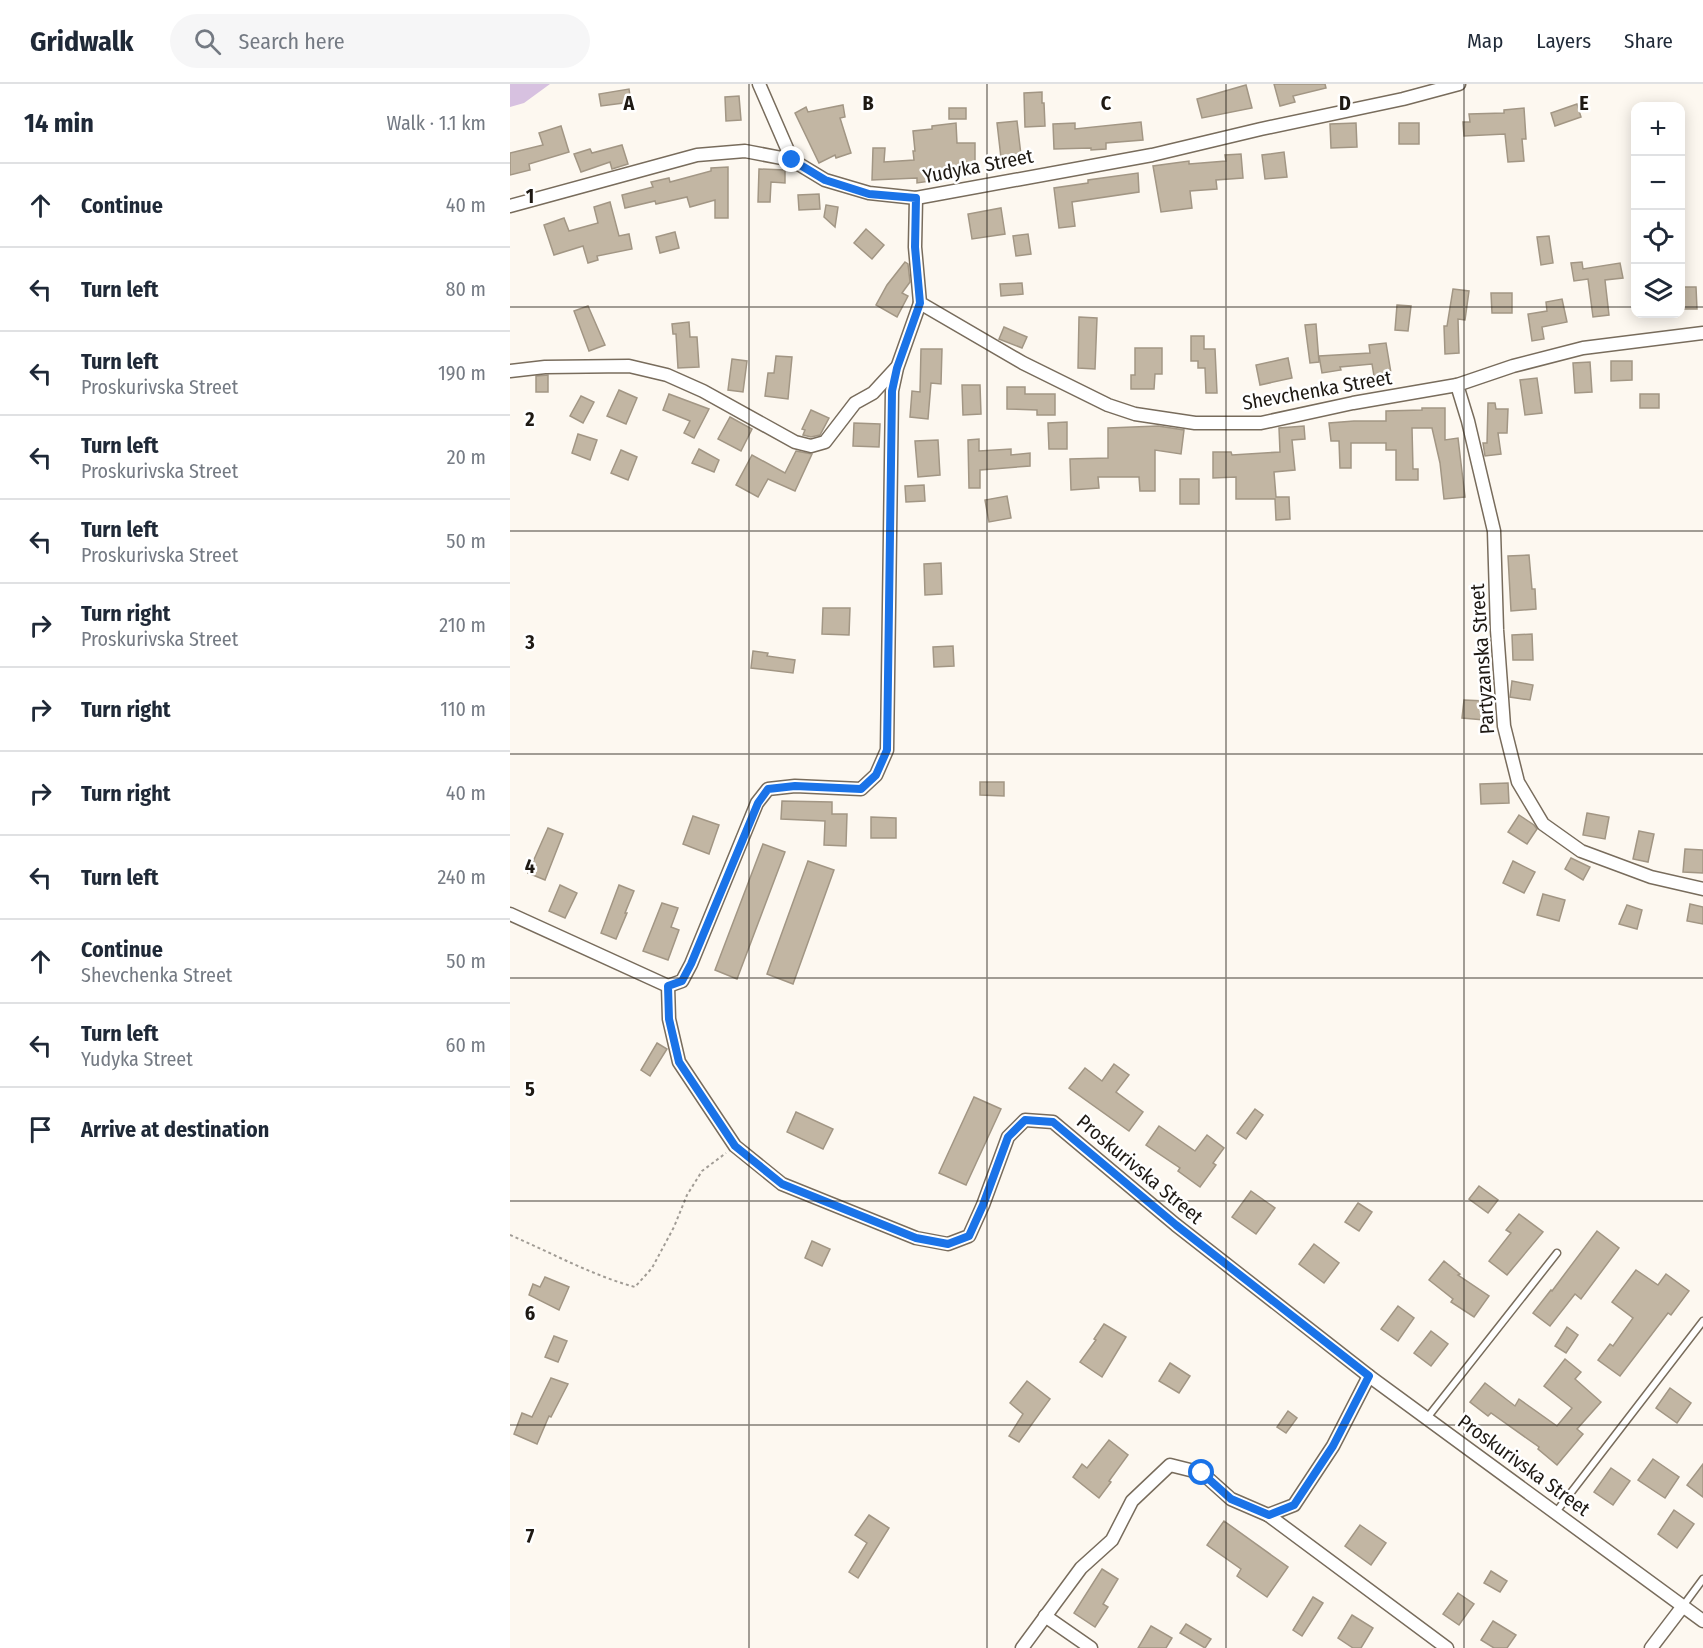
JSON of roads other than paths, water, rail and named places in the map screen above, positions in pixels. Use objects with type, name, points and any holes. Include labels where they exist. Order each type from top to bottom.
[{"type":"street","points":[[759,84],[792,160]]},
{"type":"street","name":"Yudyka Street","points":[[510,207],[698,155],[745,151],[792,160],[825,180],[869,194],[916,198],[1152,155],[1403,99],[1459,84]]},
{"type":"street","points":[[510,914],[668,986],[682,981],[758,803],[768,789],[795,786],[861,789],[876,775],[887,750],[892,391],[897,368],[920,303],[915,247],[916,198]]},
{"type":"street","name":"Shevchenka Street","points":[[920,303],[1023,363],[1108,405],[1135,414],[1195,423],[1261,423],[1353,402],[1457,385],[1513,366],[1583,348],[1703,333]]},
{"type":"street","points":[[510,371],[545,367],[629,366],[667,375],[703,391],[795,442],[811,446],[825,442],[855,403],[873,393],[897,368]]},
{"type":"street","name":"Partyzanska Street","points":[[1457,385],[1494,531],[1497,630],[1504,726],[1518,782],[1543,824],[1581,851],[1651,877],[1703,889]]},
{"type":"street","name":"Proskurivska Street","points":[[668,986],[669,1019],[679,1062],[735,1146],[782,1184],[916,1238],[948,1244],[969,1236],[1008,1137],[1025,1120],[1053,1122],[1176,1225],[1369,1376],[1703,1621]]},
{"type":"street","points":[[1269,1515],[1294,1505],[1333,1446],[1369,1376]]},
{"type":"street","points":[[1022,1648],[1081,1568],[1112,1540],[1132,1501],[1170,1465],[1202,1473],[1231,1499],[1269,1515],[1447,1648]]},
{"type":"street","points":[[1651,1648],[1683,1606]]},
{"type":"street","points":[[1045,1616],[1091,1648]]},
{"type":"lane","points":[[1427,1418],[1557,1253]]},
{"type":"lane","points":[[1556,1512],[1703,1321]]},
{"type":"lane","points":[[1683,1606],[1703,1579]]}]
